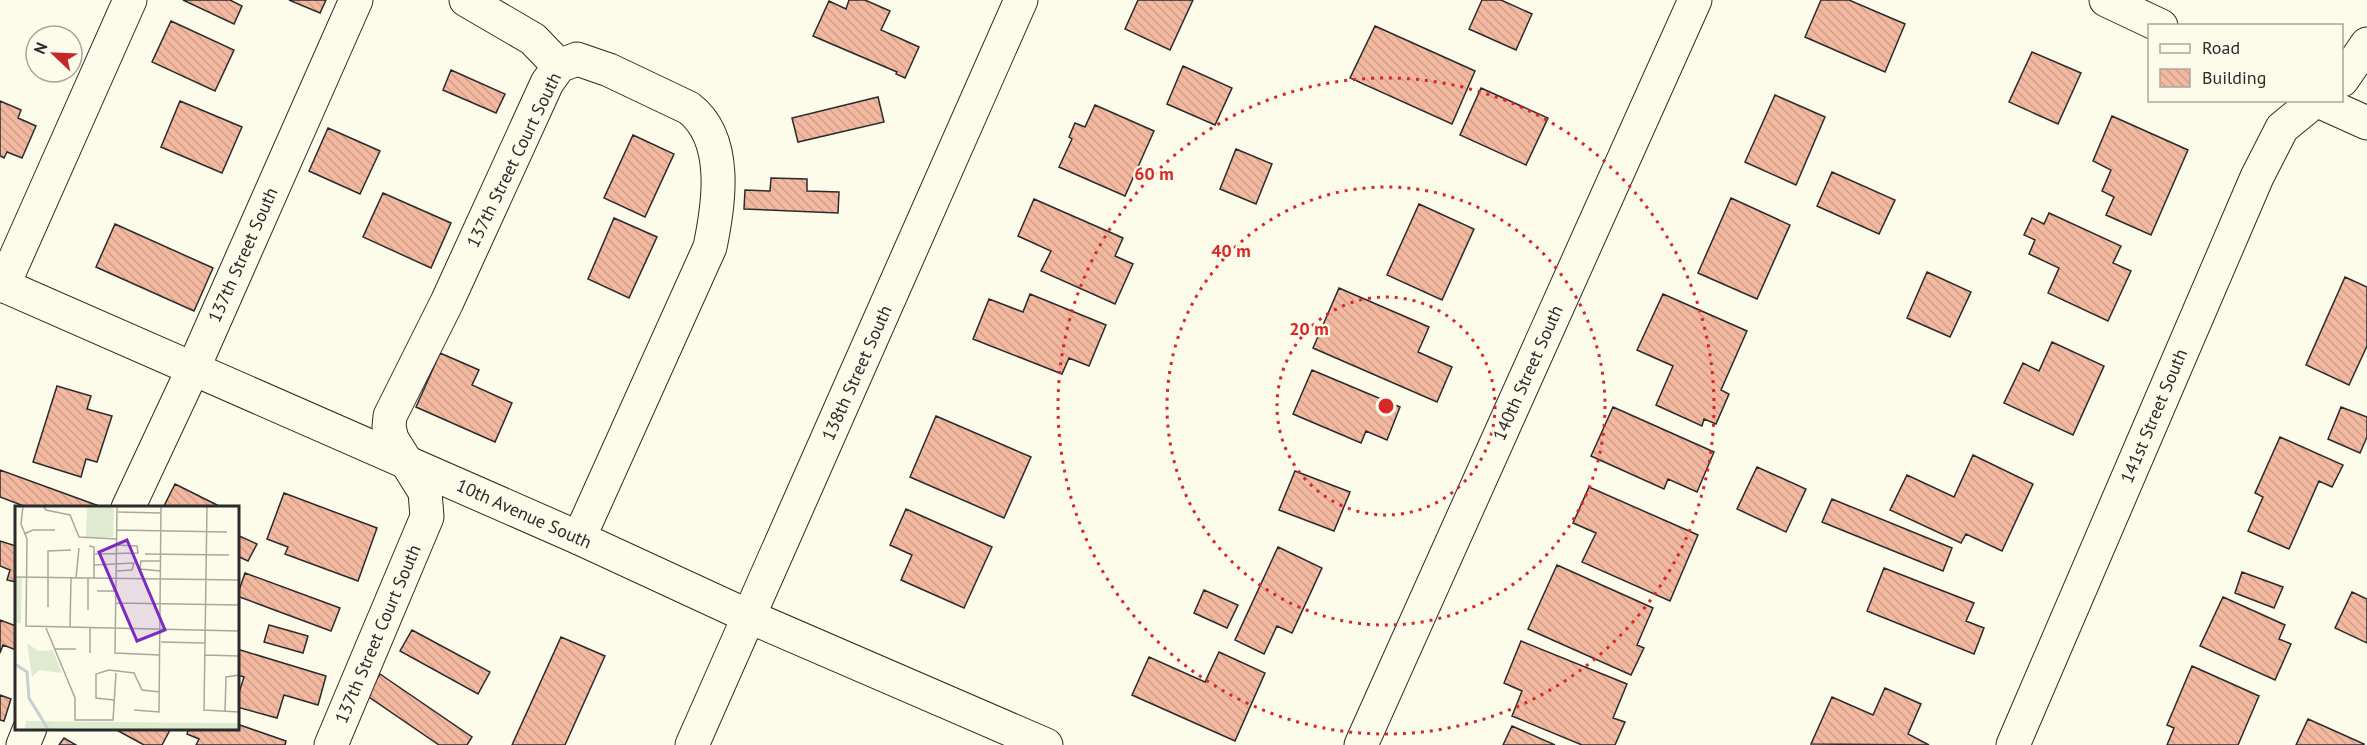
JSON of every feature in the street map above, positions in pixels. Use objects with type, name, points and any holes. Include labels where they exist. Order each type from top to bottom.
[{"type":"street","points":[[2,285],[130,0]]},
{"type":"street","name":"137th Street South","points":[[129,506],[193,369],[356,0]]},
{"type":"street","points":[[466,0],[532,39],[559,66]]},
{"type":"street","name":"138th Street South","points":[[692,745],[1021,0]]},
{"type":"street","name":"140th Street South","points":[[1360,745],[1695,0]]},
{"type":"street","points":[[2106,0],[2157,24]]},
{"type":"street","points":[[2343,79],[2367,44]]},
{"type":"street","name":"137th Street Court South","points":[[331,745],[427,517],[425,492],[392,439],[389,428],[390,416],[447,302],[547,83],[559,66],[577,59],[609,70],[689,108],[700,116],[707,127],[717,162],[719,184],[716,220],[710,247],[579,538]]},
{"type":"street","name":"141st Street South","points":[[2013,745],[2257,177],[2282,128],[2314,102]]},
{"type":"street","points":[[2320,102],[2367,123]]},
{"type":"street","name":"10th Avenue South","points":[[2,285],[1041,744]]},
{"type":"street","points":[[23,745],[30,730]]},
{"type":"building","points":[[183,0],[230,0],[242,6],[234,24]]},
{"type":"building","points":[[289,0],[326,0],[320,13]]},
{"type":"building","points":[[849,0],[865,0],[890,11],[881,30],[919,47],[905,78],[896,74],[897,72],[813,36],[829,1],[846,9]]},
{"type":"building","points":[[1138,0],[1193,0],[1170,50],[1125,29]]},
{"type":"building","points":[[1482,0],[1501,0],[1532,14],[1516,50],[1469,29]]},
{"type":"building","points":[[1821,0],[1849,0],[1905,24],[1885,72],[1805,37]]},
{"type":"building","points":[[171,21],[234,50],[215,91],[152,62]]},
{"type":"building","points":[[1375,26],[1475,71],[1452,124],[1350,78]]},
{"type":"building","points":[[2032,52],[2081,73],[2058,124],[2009,102]]},
{"type":"building","points":[[1183,66],[1232,88],[1215,125],[1167,104]]},
{"type":"building","points":[[451,70],[505,94],[496,113],[443,90]]},
{"type":"building","points":[[1481,88],[1548,118],[1526,165],[1460,135]]},
{"type":"building","points":[[1775,95],[1825,117],[1796,185],[1745,162]]},
{"type":"building","points":[[878,97],[884,122],[798,142],[792,118]]},
{"type":"building","points":[[0,101],[21,110],[18,118],[36,126],[22,158],[7,152],[4,158],[0,156]]},
{"type":"building","points":[[180,101],[242,127],[222,173],[161,147]]},
{"type":"building","points":[[1095,105],[1154,131],[1125,196],[1059,167],[1072,139],[1069,137],[1075,123],[1085,127]]},
{"type":"building","points":[[2112,116],[2188,150],[2151,235],[2106,215],[2114,197],[2102,191],[2111,170],[2093,161]]},
{"type":"building","points":[[328,128],[380,151],[360,194],[309,171]]},
{"type":"building","points":[[633,135],[674,154],[645,217],[604,198]]},
{"type":"building","points":[[1236,149],[1272,164],[1256,204],[1220,189]]},
{"type":"building","points":[[1832,172],[1895,200],[1879,234],[1817,206]]},
{"type":"building","points":[[771,178],[807,179],[807,191],[839,192],[838,213],[744,209],[745,190],[770,191]]},
{"type":"building","points":[[383,193],[451,223],[431,268],[363,237]]},
{"type":"building","points":[[1731,198],[1790,225],[1757,299],[1698,273]]},
{"type":"building","points":[[1034,199],[1123,238],[1115,256],[1133,264],[1115,304],[1041,271],[1051,251],[1018,236]]},
{"type":"building","points":[[1419,204],[1474,229],[1442,300],[1387,275]]},
{"type":"building","points":[[2049,213],[2121,246],[2113,263],[2131,271],[2108,321],[2048,293],[2059,268],[2029,254],[2035,240],[2024,235],[2032,218],[2044,224]]},
{"type":"building","points":[[614,218],[657,237],[629,298],[588,279]]},
{"type":"building","points":[[115,224],[213,268],[194,311],[96,267]]},
{"type":"building","points":[[1927,272],[1971,292],[1950,337],[1907,318]]},
{"type":"building","points":[[2345,277],[2367,287],[2367,346],[2349,385],[2306,365]]},
{"type":"building","points":[[1339,288],[1429,327],[1418,352],[1452,367],[1437,402],[1313,348]]},
{"type":"building","points":[[1030,294],[1106,325],[1089,366],[1069,358],[1062,374],[973,339],[989,299],[1023,312]]},
{"type":"building","points":[[1663,294],[1747,331],[1721,390],[1729,394],[1716,424],[1704,419],[1702,426],[1656,405],[1673,366],[1637,350]]},
{"type":"building","points":[[2052,342],[2104,366],[2073,435],[2004,403],[2023,363],[2039,371]]},
{"type":"building","points":[[440,353],[479,370],[472,385],[512,403],[495,442],[416,407]]},
{"type":"building","points":[[1312,370],[1400,407],[1387,440],[1366,431],[1361,443],[1293,414]]},
{"type":"building","points":[[57,386],[91,396],[87,409],[112,416],[97,462],[86,459],[81,477],[33,462]]},
{"type":"building","points":[[1613,407],[1714,452],[1697,492],[1668,479],[1664,489],[1591,456]]},
{"type":"building","points":[[2341,407],[2367,417],[2367,437],[2360,453],[2328,439]]},
{"type":"building","points":[[936,416],[1031,457],[1004,518],[910,477]]},
{"type":"building","points":[[2280,437],[2343,465],[2332,487],[2319,481],[2289,549],[2248,531],[2263,497],[2255,493]]},
{"type":"building","points":[[1973,455],[2033,484],[2002,551],[1966,534],[1961,543],[1890,510],[1907,475],[1954,497]]},
{"type":"building","points":[[1757,467],[1806,489],[1786,532],[1737,509]]},
{"type":"building","points":[[0,470],[99,506],[24,506],[0,497]]},
{"type":"building","points":[[1295,471],[1350,492],[1334,531],[1279,510]]},
{"type":"building","points":[[175,484],[219,506],[164,506]]},
{"type":"building","points":[[1589,487],[1698,535],[1670,601],[1582,562],[1596,533],[1573,523]]},
{"type":"building","points":[[284,493],[377,528],[358,581],[285,554],[288,547],[267,539]]},
{"type":"building","points":[[1832,499],[1952,548],[1943,571],[1822,522]]},
{"type":"building","points":[[906,509],[992,547],[964,608],[901,580],[912,555],[890,545]]},
{"type":"building","points":[[238,535],[257,544],[248,561],[238,556]]},
{"type":"building","points":[[0,541],[15,546],[15,582],[7,580],[10,570],[0,566]]},
{"type":"building","points":[[1278,547],[1322,568],[1292,633],[1277,626],[1264,654],[1235,640]]},
{"type":"building","points":[[1557,565],[1653,608],[1637,645],[1644,648],[1631,675],[1528,629]]},
{"type":"building","points":[[1884,568],[1974,603],[1966,621],[1984,628],[1974,654],[1867,611]]},
{"type":"building","points":[[2242,572],[2283,587],[2274,608],[2235,593]]},
{"type":"building","points":[[245,573],[340,608],[331,631],[238,596]]},
{"type":"building","points":[[1204,590],[1238,605],[1227,628],[1194,613]]},
{"type":"building","points":[[2352,592],[2367,599],[2367,643],[2335,628]]},
{"type":"building","points":[[2223,597],[2285,625],[2279,639],[2291,644],[2275,680],[2200,646]]},
{"type":"building","points":[[0,620],[15,626],[15,650],[3,645],[0,653]]},
{"type":"building","points":[[269,625],[308,636],[303,653],[264,642]]},
{"type":"building","points":[[412,630],[490,672],[478,694],[400,651]]},
{"type":"building","points":[[561,637],[605,656],[565,745],[512,745]]},
{"type":"building","points":[[1521,641],[1627,684],[1613,718],[1625,722],[1615,745],[1582,745],[1512,716],[1522,691],[1504,683]]},
{"type":"building","points":[[238,649],[326,676],[318,705],[284,695],[277,718],[238,707],[238,696],[244,677],[238,675]]},
{"type":"building","points":[[1219,652],[1265,673],[1235,741],[1132,695],[1149,657],[1205,682]]},
{"type":"building","points":[[2192,666],[2259,696],[2238,745],[2167,745],[2174,728],[2167,725]]},
{"type":"building","points":[[380,674],[472,737],[467,745],[439,745],[366,695]]},
{"type":"building","points":[[1885,688],[1921,704],[1908,734],[1929,745],[1811,744],[1832,697],[1873,715]]},
{"type":"building","points":[[0,695],[11,699],[4,721],[0,720]]},
{"type":"building","points":[[2308,719],[2364,744],[2364,745],[2296,745]]},
{"type":"building","points":[[238,724],[286,741],[285,745],[196,745],[199,739],[187,734],[188,730],[238,730]]},
{"type":"building","points":[[1512,726],[1555,745],[1503,745]]},
{"type":"building","points":[[117,730],[170,730],[162,745],[144,745]]},
{"type":"building","points":[[64,738],[76,745],[59,745]]}]
